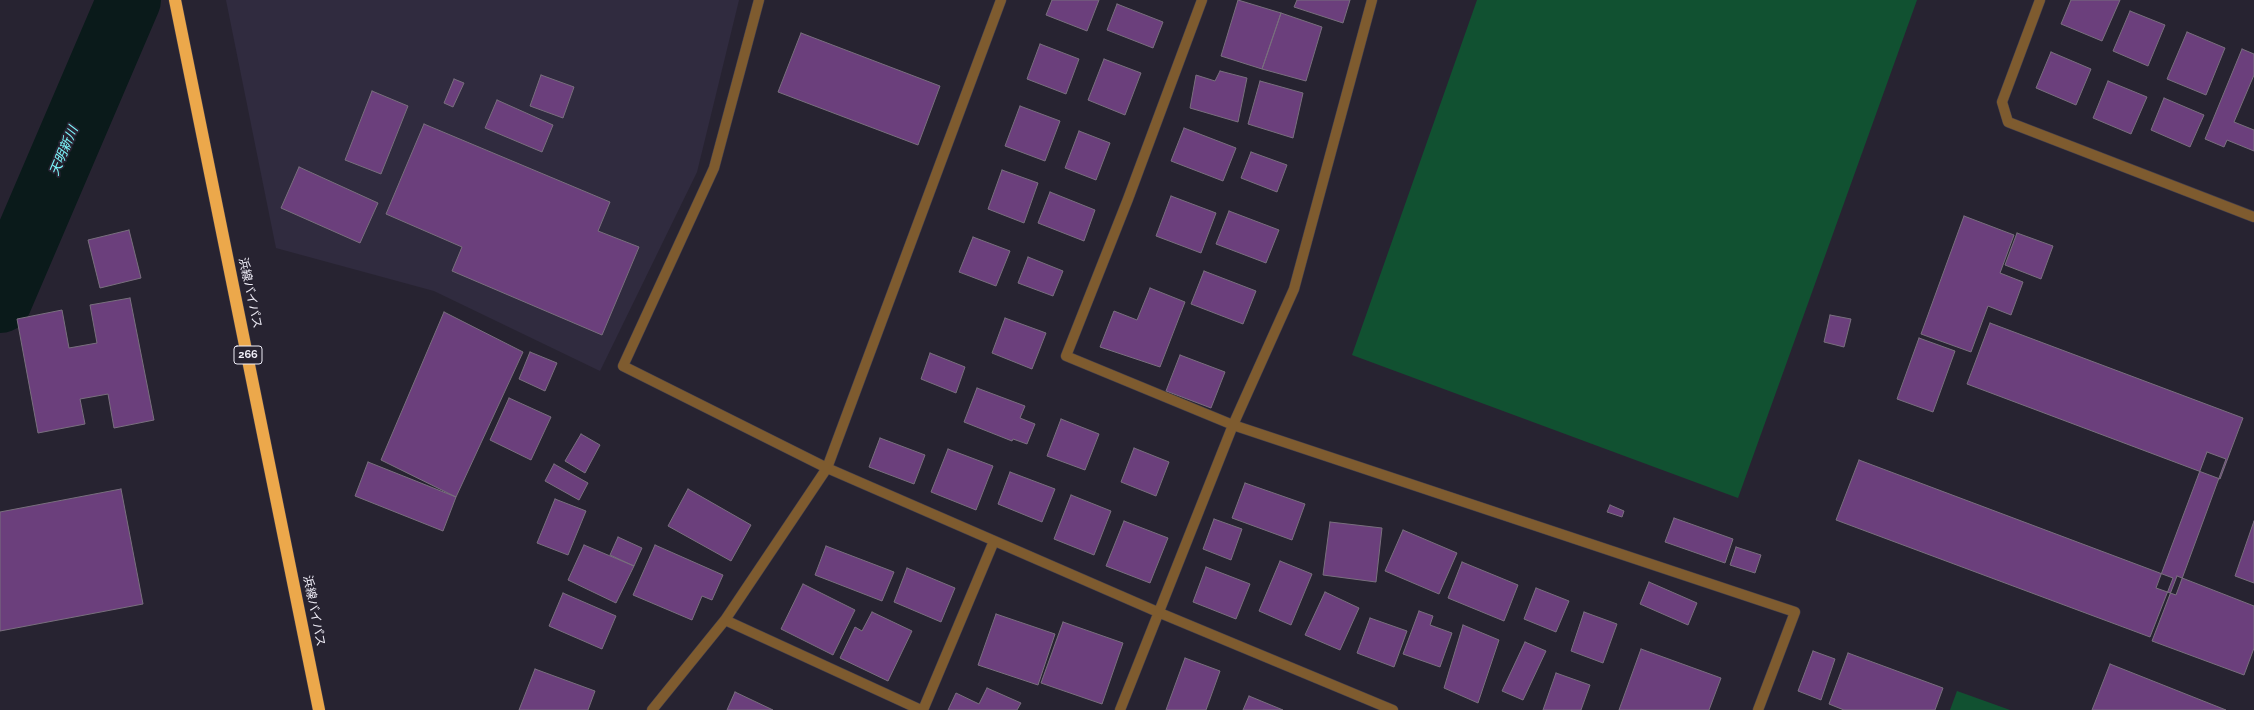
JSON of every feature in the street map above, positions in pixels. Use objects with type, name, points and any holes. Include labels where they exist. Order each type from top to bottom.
[{"type":"highway","name":"浜線バイパス","points":[[175,0],[319,710]]},
{"type":"street","points":[[759,0],[714,168],[623,366],[827,468],[1160,613],[1393,710]]},
{"type":"street","points":[[652,710],[725,620],[827,468],[1001,0]]},
{"type":"street","points":[[1202,0],[1128,199],[1066,356],[1233,425],[1795,612],[1758,710]]},
{"type":"street","points":[[1120,710],[1160,613],[1233,425],[1294,289],[1372,0]]},
{"type":"street","points":[[2040,0],[2002,102],[2008,122],[2254,217]]},
{"type":"street","points":[[725,620],[922,710],[994,541]]},
{"type":"shaded area","points":[[226,0],[739,0],[697,172],[600,371],[434,291],[276,248]]},
{"type":"green space","points":[[1477,0],[1917,0],[1738,498],[1352,355]]},
{"type":"green space","points":[[1957,691],[2010,710],[1950,710]]},
{"type":"building","points":[[1052,0],[1099,0],[1087,31],[1046,15]]},
{"type":"building","points":[[1238,0],[1281,13],[1262,69],[1221,56]]},
{"type":"building","points":[[1297,0],[1350,0],[1343,23],[1294,7]]},
{"type":"building","points":[[2071,0],[2120,0],[2102,41],[2061,24]]},
{"type":"building","points":[[1117,4],[1163,22],[1153,48],[1107,30]]},
{"type":"building","points":[[2130,11],[2165,25],[2148,66],[2113,51]]},
{"type":"building","points":[[1281,13],[1322,27],[1306,81],[1262,69]]},
{"type":"building","points":[[2187,32],[2225,48],[2206,95],[2167,79]]},
{"type":"building","points":[[801,33],[940,86],[918,145],[778,92]]},
{"type":"building","points":[[1040,44],[1079,59],[1066,94],[1027,79]]},
{"type":"building","points":[[2242,49],[2254,54],[2254,75],[2234,122],[2254,130],[2254,151],[2227,140],[2224,147],[2205,139]]},
{"type":"building","points":[[2051,52],[2091,69],[2076,105],[2036,88]]},
{"type":"building","points":[[1104,59],[1141,73],[1125,115],[1088,100]]},
{"type":"building","points":[[1220,71],[1247,78],[1238,122],[1190,108],[1196,75],[1215,81]]},
{"type":"building","points":[[541,75],[574,87],[563,118],[530,106]]},
{"type":"building","points":[[454,79],[464,83],[453,107],[444,103]]},
{"type":"building","points":[[1260,81],[1303,93],[1293,138],[1248,124]]},
{"type":"building","points":[[2108,81],[2147,97],[2131,134],[2093,118]]},
{"type":"building","points":[[372,91],[408,106],[381,174],[345,160]]},
{"type":"building","points":[[2164,98],[2204,115],[2190,147],[2151,130]]},
{"type":"building","points":[[497,100],[553,125],[542,152],[485,128]]},
{"type":"building","points":[[1020,106],[1060,121],[1045,161],[1005,146]]},
{"type":"building","points":[[424,124],[610,202],[598,231],[639,247],[602,335],[452,271],[462,247],[386,214]]},
{"type":"building","points":[[1184,128],[1236,148],[1223,181],[1171,161]]},
{"type":"building","points":[[1079,131],[1110,143],[1096,180],[1065,168]]},
{"type":"building","points":[[1251,152],[1287,165],[1277,192],[1241,178]]},
{"type":"building","points":[[299,167],[378,203],[360,243],[281,208]]},
{"type":"building","points":[[1002,170],[1038,183],[1024,223],[988,209]]},
{"type":"building","points":[[1050,192],[1095,210],[1084,241],[1038,223]]},
{"type":"building","points":[[1171,196],[1216,213],[1201,253],[1156,236]]},
{"type":"building","points":[[1229,211],[1279,230],[1266,263],[1216,244]]},
{"type":"building","points":[[1964,216],[2014,235],[2000,273],[2023,282],[2011,315],[1988,306],[1971,352],[1921,334]]},
{"type":"building","points":[[129,230],[141,278],[100,288],[88,240]]},
{"type":"building","points":[[2017,233],[2053,246],[2041,279],[2005,265]]},
{"type":"building","points":[[973,237],[1010,251],[996,286],[959,272]]},
{"type":"building","points":[[1028,257],[1063,271],[1053,296],[1018,283]]},
{"type":"building","points":[[1204,271],[1256,291],[1243,324],[1191,304]]},
{"type":"building","points":[[1150,288],[1185,302],[1160,367],[1100,347],[1114,311],[1137,320]]},
{"type":"building","points":[[130,298],[154,420],[114,428],[108,394],[80,399],[85,424],[38,433],[17,319],[62,310],[69,348],[97,343],[90,305]]},
{"type":"building","points":[[444,312],[523,352],[456,497],[381,460]]},
{"type":"building","points":[[1830,315],[1851,319],[1844,347],[1824,342]]},
{"type":"building","points":[[1005,318],[1046,333],[1032,369],[992,353]]},
{"type":"building","points":[[1990,323],[2243,418],[2220,479],[1967,384]]},
{"type":"building","points":[[1919,338],[1955,351],[1933,412],[1897,399]]},
{"type":"building","points":[[530,352],[557,363],[545,391],[519,379]]},
{"type":"building","points":[[930,353],[965,367],[956,393],[921,379]]},
{"type":"building","points":[[1180,355],[1225,372],[1211,408],[1166,391]]},
{"type":"building","points":[[977,388],[1025,406],[1020,418],[1035,424],[1027,444],[1013,439],[1012,441],[964,422]]},
{"type":"building","points":[[509,398],[551,417],[531,460],[490,440]]},
{"type":"building","points":[[1061,419],[1099,434],[1085,470],[1047,456]]},
{"type":"building","points":[[581,434],[600,445],[585,473],[565,461]]},
{"type":"building","points":[[880,438],[925,455],[914,484],[869,467]]},
{"type":"building","points":[[1134,448],[1169,462],[1156,496],[1121,482]]},
{"type":"building","points":[[948,449],[993,466],[976,510],[931,492]]},
{"type":"building","points":[[2207,452],[2226,459],[2176,595],[2156,588]]},
{"type":"building","points":[[1859,460],[2173,578],[2150,637],[1836,520]]},
{"type":"building","points":[[368,462],[456,497],[443,531],[355,496]]},
{"type":"building","points":[[554,464],[588,483],[579,500],[545,481]]},
{"type":"building","points":[[1010,472],[1055,489],[1042,522],[998,504]]},
{"type":"building","points":[[1245,483],[1305,504],[1292,540],[1232,518]]},
{"type":"building","points":[[121,489],[143,604],[0,631],[0,512]]},
{"type":"building","points":[[688,489],[751,525],[731,561],[668,526]]},
{"type":"building","points":[[1071,495],[1111,511],[1094,555],[1054,539]]},
{"type":"building","points":[[555,499],[586,511],[568,555],[537,543]]},
{"type":"building","points":[[1610,505],[1624,511],[1622,517],[1607,512]]},
{"type":"building","points":[[1674,518],[1733,539],[1725,563],[1665,542]]},
{"type":"building","points":[[1214,519],[1242,529],[1231,560],[1203,549]]},
{"type":"building","points":[[1124,521],[1168,538],[1150,583],[1106,566]]},
{"type":"building","points":[[2254,521],[2254,583],[2235,576]]},
{"type":"building","points":[[1330,522],[1382,528],[1376,582],[1323,575]]},
{"type":"building","points":[[1403,530],[1457,553],[1439,594],[1385,571]]},
{"type":"building","points":[[618,537],[642,548],[634,566],[610,555]]},
{"type":"building","points":[[584,545],[634,566],[616,603],[568,580]]},
{"type":"building","points":[[655,545],[723,575],[712,600],[702,596],[692,620],[633,595]]},
{"type":"building","points":[[826,546],[894,572],[882,601],[815,575]]},
{"type":"building","points":[[1736,547],[1761,555],[1755,573],[1730,565]]},
{"type":"building","points":[[1280,561],[1312,574],[1291,625],[1259,611]]},
{"type":"building","points":[[1462,562],[1518,585],[1504,621],[1448,598]]},
{"type":"building","points":[[1206,567],[1250,584],[1236,619],[1193,602]]},
{"type":"building","points":[[907,568],[955,588],[941,622],[894,602]]},
{"type":"building","points":[[2177,576],[2254,606],[2254,648],[2244,675],[2152,641]]},
{"type":"building","points":[[1649,582],[1697,603],[1688,625],[1640,604]]},
{"type":"building","points":[[803,584],[855,610],[833,655],[781,629]]},
{"type":"building","points":[[1536,588],[1569,601],[1556,632],[1524,619]]},
{"type":"building","points":[[1325,592],[1359,608],[1340,650],[1305,635]]},
{"type":"building","points":[[563,593],[616,616],[602,649],[549,626]]},
{"type":"building","points":[[1419,611],[1433,616],[1430,625],[1452,633],[1440,667],[1403,654]]},
{"type":"building","points":[[872,612],[912,631],[888,681],[840,658],[855,627],[862,631]]},
{"type":"building","points":[[1584,612],[1617,624],[1603,663],[1571,651]]},
{"type":"building","points":[[996,614],[1055,634],[1038,685],[978,665]]},
{"type":"building","points":[[1370,618],[1407,631],[1394,667],[1357,653]]},
{"type":"building","points":[[1063,622],[1123,643],[1102,704],[1041,683]]},
{"type":"building","points":[[1463,625],[1499,640],[1478,703],[1444,688]]},
{"type":"building","points":[[1525,642],[1546,651],[1523,700],[1502,691]]},
{"type":"building","points":[[1641,649],[1721,678],[1709,710],[1619,710]]},
{"type":"building","points":[[1813,651],[1835,659],[1821,700],[1798,691]]},
{"type":"building","points":[[1848,653],[1943,688],[1935,710],[1844,710],[1829,704]]},
{"type":"building","points":[[1185,658],[1220,671],[1206,710],[1166,710]]},
{"type":"building","points":[[2110,664],[2226,710],[2092,710]]},
{"type":"building","points":[[535,669],[595,691],[588,710],[519,710]]},
{"type":"building","points":[[1556,673],[1590,685],[1581,710],[1543,710]]},
{"type":"building","points":[[987,688],[1021,703],[1017,710],[948,710],[956,693],[979,704]]},
{"type":"building","points":[[735,692],[773,710],[727,710]]},
{"type":"building","points":[[1249,696],[1283,710],[1243,710]]},
{"type":"waterway","name":"天明新川","points":[[0,301],[129,0]]}]
